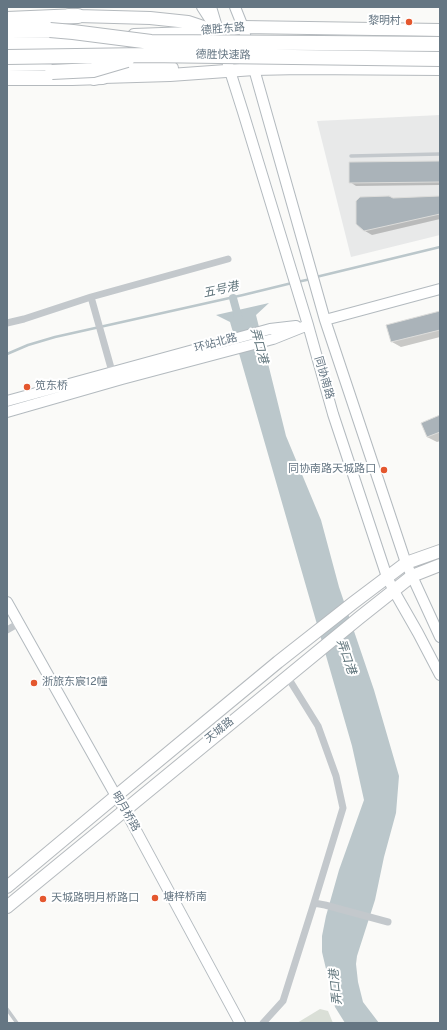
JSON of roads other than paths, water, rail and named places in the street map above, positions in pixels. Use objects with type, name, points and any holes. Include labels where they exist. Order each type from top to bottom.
[{"type":"highway","points":[[7,19],[78,16]]},
{"type":"highway","points":[[7,31],[50,30],[73,32],[149,49]]},
{"type":"highway","name":"德胜快速路","points":[[7,57],[149,49],[440,44]]},
{"type":"highway","name":"德胜快速路","points":[[7,45],[440,59]]},
{"type":"highway","points":[[7,72],[92,70],[149,49]]},
{"type":"highway","points":[[7,78],[103,77]]},
{"type":"main road","points":[[202,7],[218,32]]},
{"type":"main road","points":[[211,7],[218,32]]},
{"type":"main road","points":[[235,7],[243,28]]},
{"type":"main road","points":[[242,7],[243,28]]},
{"type":"main road","points":[[7,12],[150,18],[188,22],[218,32]]},
{"type":"main road","name":"德胜东路","points":[[7,38],[155,35],[218,32],[243,28],[440,30]]},
{"type":"main road","name":"同协南路","points":[[243,28],[325,320],[406,563],[440,636]]},
{"type":"main road","name":"同协南路","points":[[218,32],[246,119],[333,414],[387,577],[440,675]]},
{"type":"main road","points":[[7,65],[89,64],[230,71]]},
{"type":"main road","points":[[7,83],[84,81],[103,77],[170,76],[254,69],[440,69]]},
{"type":"main road","points":[[325,320],[440,289]]},
{"type":"main road","name":"环站北路","points":[[7,401],[112,372],[224,347],[308,325]]},
{"type":"main road","name":"环站北路","points":[[7,412],[112,372]]},
{"type":"main road","name":"天城路","points":[[7,887],[353,603],[406,563],[440,551]]},
{"type":"main road","name":"天城路","points":[[7,907],[287,676],[412,576],[440,565]]},
{"type":"main road","name":"明月桥路","points":[[7,602],[125,810],[240,1023]]},
{"type":"street","points":[[7,323],[24,319],[90,297],[228,259]]},
{"type":"street","points":[[90,297],[112,372]]},
{"type":"street","points":[[7,630],[19,623]]},
{"type":"street","points":[[263,1023],[282,1001],[343,808],[336,776],[318,726],[287,676]]},
{"type":"street","points":[[314,903],[388,922]]},
{"type":"lane","points":[[351,156],[440,154]]},
{"type":"lane","points":[[7,1010],[17,1023]]},
{"type":"water","points":[[269,303],[256,315],[286,436],[321,520],[339,587],[374,690],[399,776],[396,813],[384,857],[375,900],[357,956],[356,964],[358,982],[363,1002],[379,1023],[345,1023],[335,1007],[322,952],[322,936],[326,916],[339,870],[364,800],[352,746],[230,322],[216,315]]},
{"type":"waterway","name":"五号港","points":[[316,277],[440,247]]},
{"type":"waterway","name":"五号港","points":[[297,282],[311,279]]},
{"type":"waterway","name":"五号港","points":[[7,354],[28,345],[55,337],[292,283]]},
{"type":"waterway","name":"弄口港","points":[[233,298],[239,320]]},
{"type":"place","name":"黎明村","points":[[409,22]]},
{"type":"place","name":"笕东桥","points":[[27,387]]},
{"type":"place","name":"同协南路天城路口","points":[[384,470]]},
{"type":"place","name":"浙旅东宸12幢","points":[[34,683]]},
{"type":"place","name":"塘梓桥南","points":[[155,898]]},
{"type":"place","name":"天城路明月桥路口","points":[[43,899]]}]
